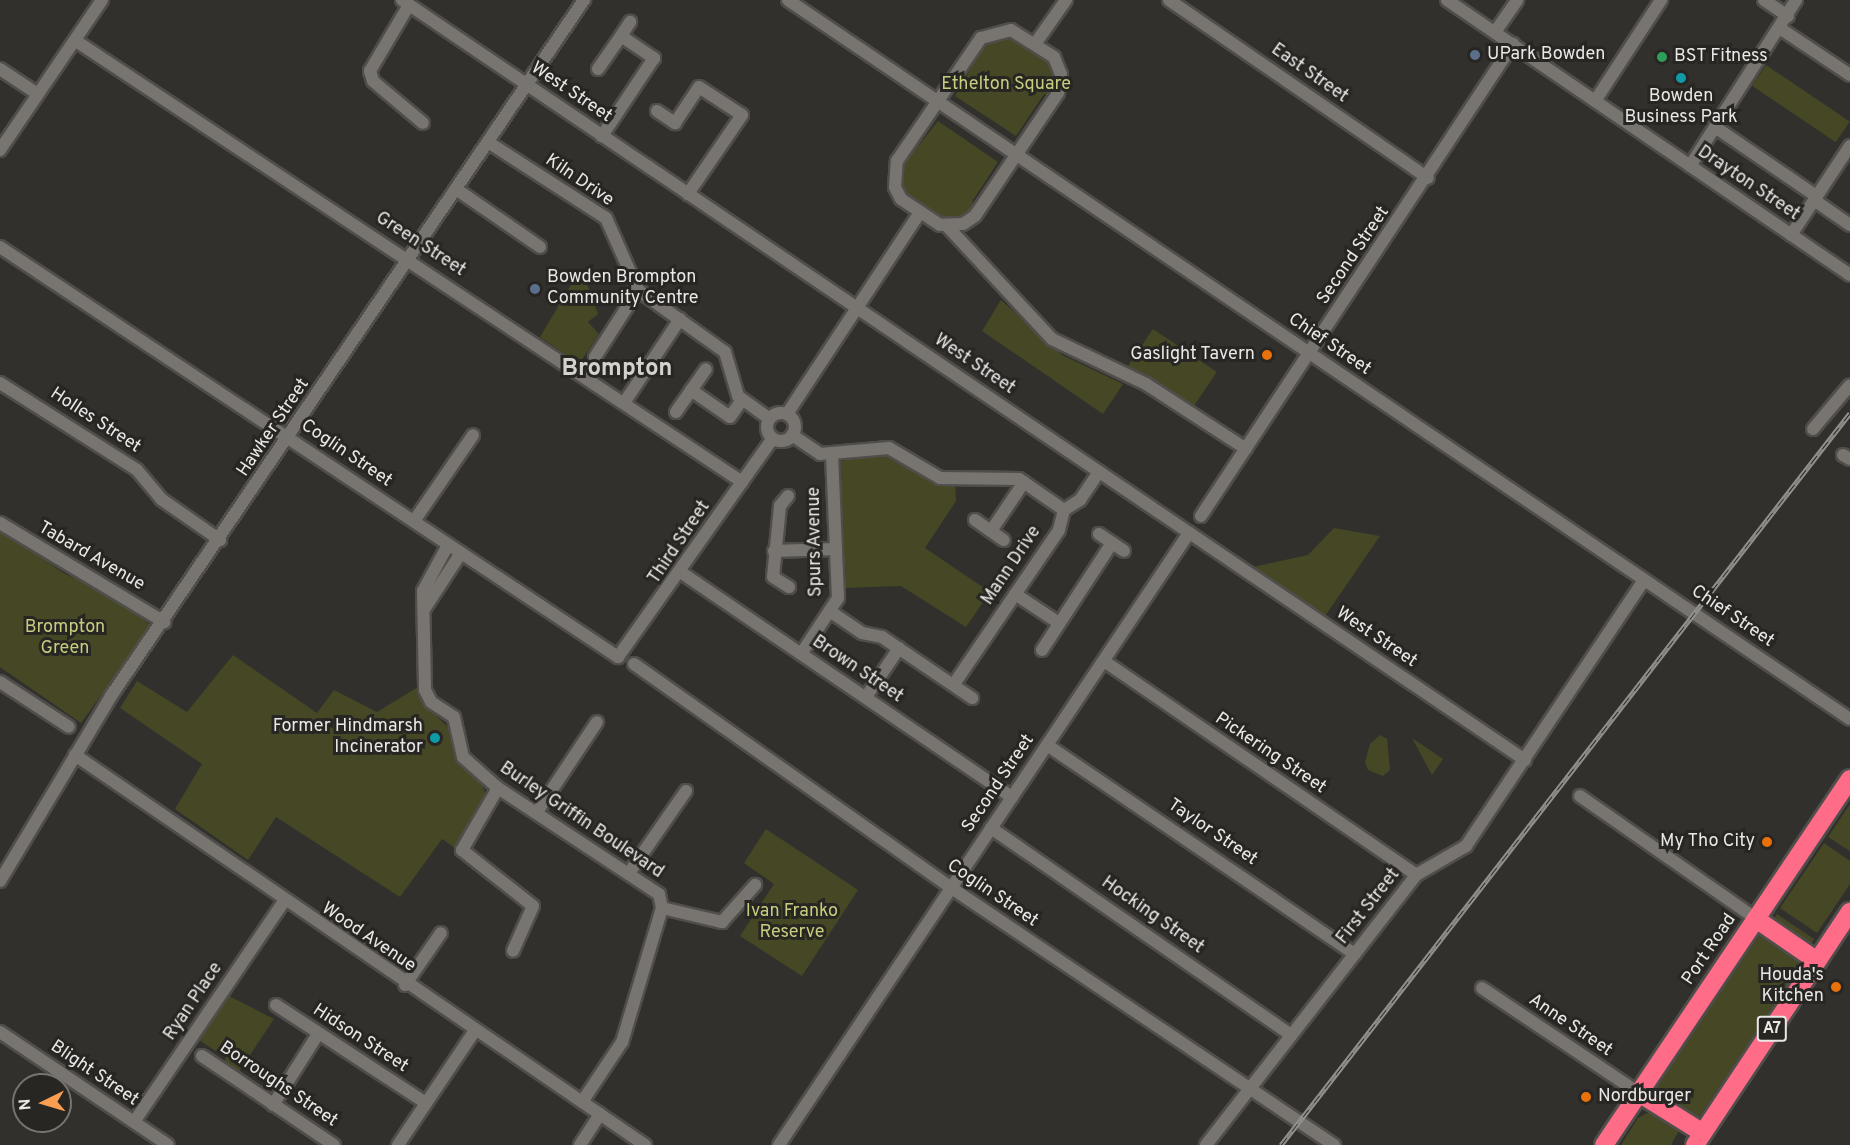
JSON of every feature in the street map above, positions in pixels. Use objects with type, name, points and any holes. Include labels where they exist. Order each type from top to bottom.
[{"type":"highway","name":"Port Road","points":[[1604,1145],[1850,779]]},
{"type":"highway","points":[[1756,919],[1817,961]]},
{"type":"highway","name":"A7","points":[[1699,1139],[1817,961],[1847,924]]},
{"type":"highway","points":[[1639,1093],[1699,1139]]},
{"type":"street","points":[[0,150],[36,93],[76,41],[102,0]]},
{"type":"street","name":"Hawker Street","points":[[0,880],[75,755],[584,0]]},
{"type":"street","name":"Chief Street","points":[[788,0],[1850,718]]},
{"type":"street","points":[[1035,44],[1066,0]]},
{"type":"street","name":"East Street","points":[[1169,0],[1428,178]]},
{"type":"street","name":"Drayton Street","points":[[1447,0],[1850,275]]},
{"type":"street","points":[[1495,32],[1517,0]]},
{"type":"street","points":[[1595,101],[1661,0]]},
{"type":"street","points":[[1764,0],[1788,16]]},
{"type":"street","points":[[1690,166],[1781,29],[1796,0]]},
{"type":"street","points":[[406,2],[370,71],[373,81],[423,123]]},
{"type":"street","name":"West Street","points":[[406,2],[1525,760]]},
{"type":"street","points":[[598,69],[630,22]]},
{"type":"street","points":[[1781,29],[1850,75]]},
{"type":"street","points":[[963,243],[968,222],[1058,93],[1061,74],[1054,57],[1011,30],[993,31],[981,38],[938,102],[893,172],[901,199],[947,226],[1052,339],[1146,384],[1246,449]]},
{"type":"street","points":[[602,136],[654,58],[621,36]]},
{"type":"street","name":"Green Street","points":[[76,41],[409,258],[742,482]]},
{"type":"street","name":"Second Street","points":[[1201,516],[1428,178],[1513,44]]},
{"type":"street","points":[[0,69],[36,93]]},
{"type":"street","points":[[657,111],[675,123],[699,87],[742,115],[688,194]]},
{"type":"street","points":[[1715,127],[1850,225]]},
{"type":"street","name":"Kiln Drive","points":[[488,142],[606,218],[638,291]]},
{"type":"street","points":[[1791,235],[1815,198],[1846,160],[1850,146]]},
{"type":"street","points":[[456,189],[540,247]]},
{"type":"street","points":[[770,419],[787,414],[920,212]]},
{"type":"street","points":[[947,226],[968,222]]},
{"type":"street","name":"Coglin Street","points":[[0,247],[611,653]]},
{"type":"street","points":[[595,357],[638,291],[725,352],[742,400],[770,419],[773,438],[792,435],[820,454],[889,448],[940,478],[1005,476],[1024,482],[1064,510]]},
{"type":"street","points":[[624,403],[680,319]]},
{"type":"street","points":[[676,412],[706,369]]},
{"type":"street","name":"Holles Street","points":[[0,383],[137,470],[161,499],[220,540]]},
{"type":"street","points":[[1813,429],[1850,385]]},
{"type":"street","points":[[691,390],[730,417],[742,400]]},
{"type":"street","points":[[787,414],[795,424],[792,435]]},
{"type":"street","points":[[414,521],[473,435]]},
{"type":"street","name":"Third Street","points":[[611,653],[624,655],[773,438]]},
{"type":"street","name":"Spurs Avenue","points":[[801,654],[831,612],[838,598],[832,454]]},
{"type":"street","name":"Mann Drive","points":[[954,684],[1059,530],[1064,510],[1080,500],[1099,472]]},
{"type":"street","points":[[991,531],[1024,482]]},
{"type":"street","points":[[788,496],[780,506],[773,577],[789,587]]},
{"type":"street","points":[[975,520],[1004,540]]},
{"type":"street","name":"Tabard Avenue","points":[[0,523],[164,622]]},
{"type":"street","name":"Second Street","points":[[779,1145],[1189,533]]},
{"type":"street","points":[[1099,534],[1124,551]]},
{"type":"street","points":[[1042,650],[1112,543]]},
{"type":"street","name":"Burley Griffin Boulevard","points":[[448,545],[426,581],[423,612],[425,690],[431,702],[454,717],[470,767],[498,788],[659,894],[662,908],[622,1042],[582,1102]]},
{"type":"street","points":[[774,551],[836,549]]},
{"type":"street","points":[[423,612],[461,554]]},
{"type":"street","name":"Brown Street","points":[[682,573],[1012,797]]},
{"type":"street","name":"First Street","points":[[1206,1145],[1416,875],[1466,846],[1644,580]]},
{"type":"street","points":[[1015,594],[1059,623]]},
{"type":"street","points":[[831,612],[899,648],[972,698]]},
{"type":"street","points":[[866,698],[899,648]]},
{"type":"street","name":"Pickering Street","points":[[1104,661],[1416,875]]},
{"type":"street","name":"Coglin Street","points":[[634,664],[950,888],[1334,1145]]},
{"type":"street","points":[[0,682],[69,727]]},
{"type":"street","points":[[537,812],[597,722]]},
{"type":"street","name":"Taylor Street","points":[[1047,745],[1355,954]]},
{"type":"street","name":"Wood Avenue","points":[[75,755],[241,864],[283,903],[645,1145]]},
{"type":"street","points":[[498,788],[462,850],[533,906],[513,951]]},
{"type":"street","points":[[629,873],[686,791]]},
{"type":"street","points":[[1580,796],[1756,919]]},
{"type":"street","name":"Hocking Street","points":[[991,828],[1291,1035]]},
{"type":"street","points":[[662,908],[722,922],[755,885]]},
{"type":"street","name":"Ryan Place","points":[[134,1122],[283,903]]},
{"type":"street","points":[[405,985],[441,933]]},
{"type":"street","name":"Anne Street","points":[[1482,988],[1639,1093]]},
{"type":"street","name":"Hidson Street","points":[[276,1005],[426,1103]]},
{"type":"street","name":"Blight Street","points":[[0,1032],[168,1145]]},
{"type":"street","points":[[398,1145],[474,1032]]},
{"type":"street","points":[[273,1105],[318,1034]]},
{"type":"street","name":"Borroughs Street","points":[[202,1056],[334,1145]]},
{"type":"street","points":[[580,1145],[600,1114]]},
{"type":"green space","name":"Ethelton Square","points":[[1006,35],[1046,59],[1056,78],[1049,96],[1044,94],[1016,136],[955,96],[987,40]]},
{"type":"green space","points":[[1766,65],[1850,121],[1836,142],[1752,86]]},
{"type":"green space","name":"Ethelton Square","points":[[938,121],[998,162],[973,200],[971,213],[958,220],[940,219],[901,190],[899,170]]},
{"type":"green space","points":[[581,268],[598,314],[588,322],[599,334],[579,364],[540,337]]},
{"type":"green space","points":[[1001,300],[1062,355],[1123,384],[1103,414],[982,331]]},
{"type":"green space","points":[[1153,329],[1217,372],[1189,414],[1125,370]]},
{"type":"green space","points":[[878,452],[932,481],[955,481],[956,501],[925,548],[990,592],[966,627],[901,586],[841,588],[841,461]]},
{"type":"green space","points":[[1334,528],[1380,536],[1325,616],[1253,567],[1308,555]]},
{"type":"green space","name":"Brompton Green","points":[[0,530],[65,574],[106,592],[152,626],[81,723],[0,667]]},
{"type":"green space","points":[[233,655],[317,713],[334,690],[377,712],[418,687],[426,706],[456,735],[458,761],[482,783],[486,796],[458,850],[442,839],[400,897],[276,817],[248,860],[175,809],[202,764],[120,708],[137,681],[187,712]]},
{"type":"green space","points":[[1380,735],[1387,739],[1390,770],[1383,776],[1368,770],[1365,762],[1370,744]]},
{"type":"green space","points":[[1412,738],[1443,759],[1432,775]]},
{"type":"green space","points":[[1850,804],[1850,851],[1828,837]]},
{"type":"green space","name":"Ivan Franko Reserve","points":[[766,829],[858,890],[802,976],[740,936],[774,884],[744,863]]},
{"type":"green space","points":[[1824,843],[1850,861],[1850,884],[1817,933],[1780,908]]},
{"type":"green space","points":[[1777,914],[1814,939],[1810,945],[1773,920]]},
{"type":"green space","points":[[1763,930],[1803,958],[1803,964],[1700,1116],[1693,1118],[1653,1088]]},
{"type":"green space","points":[[229,996],[274,1019],[236,1076],[221,1066],[226,1058],[199,1040]]},
{"type":"green space","points":[[1651,1111],[1683,1123],[1671,1145],[1621,1145],[1638,1118]]},
{"type":"railway","points":[[1281,1145],[1850,413]]},
{"type":"place","name":"UPark Bowden","points":[[1475,55]]},
{"type":"place","name":"BST Fitness","points":[[1662,57]]},
{"type":"place","name":"Bowden Business Park","points":[[1681,78]]},
{"type":"place","name":"Bowden Brompton Community Centre","points":[[535,289]]},
{"type":"place","name":"Gaslight Tavern","points":[[1267,355]]},
{"type":"place","name":"Former Hindmarsh Incinerator","points":[[435,738]]},
{"type":"place","name":"My Tho City","points":[[1767,842]]},
{"type":"place","name":"Houda's Kitchen","points":[[1836,987]]},
{"type":"place","name":"Nordburger","points":[[1586,1097]]},
{"type":"district","name":"Brompton","points":[[617,370]]}]
